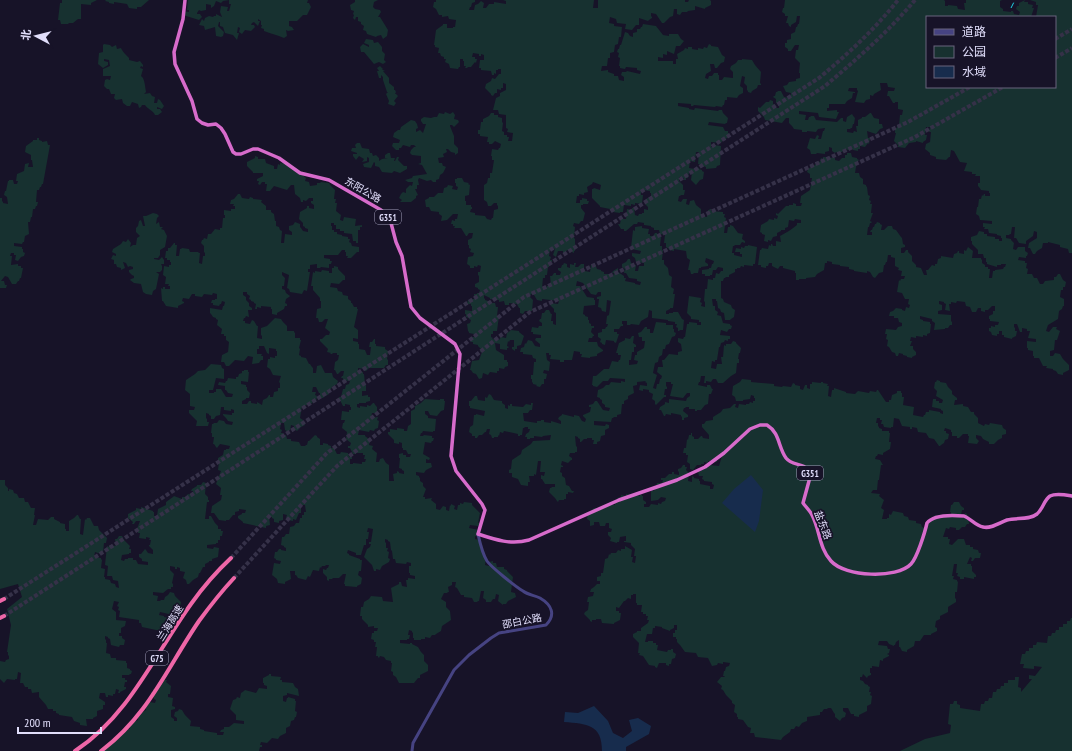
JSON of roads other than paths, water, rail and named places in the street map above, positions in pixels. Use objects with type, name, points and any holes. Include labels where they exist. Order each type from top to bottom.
[{"type":"highway","name":"东阳公路","points":[[185,0],[183,19],[174,52],[175,64],[192,101],[197,120],[208,125],[216,124],[221,128],[233,152],[236,154],[258,149],[279,158],[300,173],[329,180],[387,215],[402,256],[411,307],[420,318],[455,344],[460,354],[461,360],[451,456],[456,470],[482,504],[484,510],[478,534]]},
{"type":"highway","name":"盐东路","points":[[478,534],[511,543],[529,540],[619,500],[677,480],[705,467],[724,453],[750,429],[760,425],[767,425],[775,432],[788,460],[792,463],[806,466],[810,472],[803,503],[812,515],[821,544],[830,561],[842,569],[856,573],[869,574],[904,570],[912,563],[927,524],[930,520],[936,517],[964,516],[977,525],[988,528],[1007,520],[1032,517],[1038,513],[1049,497],[1072,496]]},
{"type":"highway","name":"兰海高速","points":[[75,751],[86,744],[119,711],[157,658],[190,605],[211,577],[231,558]]},
{"type":"highway","name":"G75","points":[[101,751],[115,740],[142,712],[199,621],[218,595],[234,578]]},
{"type":"street","name":"邵白公路","points":[[412,751],[414,743],[454,670],[464,660],[491,638],[499,634],[546,625],[552,620],[553,614],[547,604],[540,598],[523,592],[487,561],[478,534]]},
{"type":"water","points":[[751,475],[763,490],[759,521],[755,532],[722,503],[734,489]]},
{"type":"water","points":[[594,706],[608,721],[613,733],[623,738],[632,731],[629,720],[638,718],[651,726],[649,734],[626,747],[626,751],[602,751],[599,735],[596,730],[586,725],[564,722],[565,712],[578,713]]},
{"type":"tunnel","points":[[4,599],[819,78],[861,41],[898,0]]},
{"type":"tunnel","points":[[4,616],[825,86],[883,34],[915,0]]},
{"type":"tunnel","points":[[1056,38],[1072,29]]},
{"type":"tunnel","points":[[1056,57],[1072,48]]},
{"type":"tunnel","points":[[231,558],[326,454],[524,297],[908,122],[968,88]]},
{"type":"tunnel","points":[[234,578],[337,466],[530,312],[915,137],[1001,88]]},
{"type":"railway","points":[[1011,8],[1015,0]]}]
